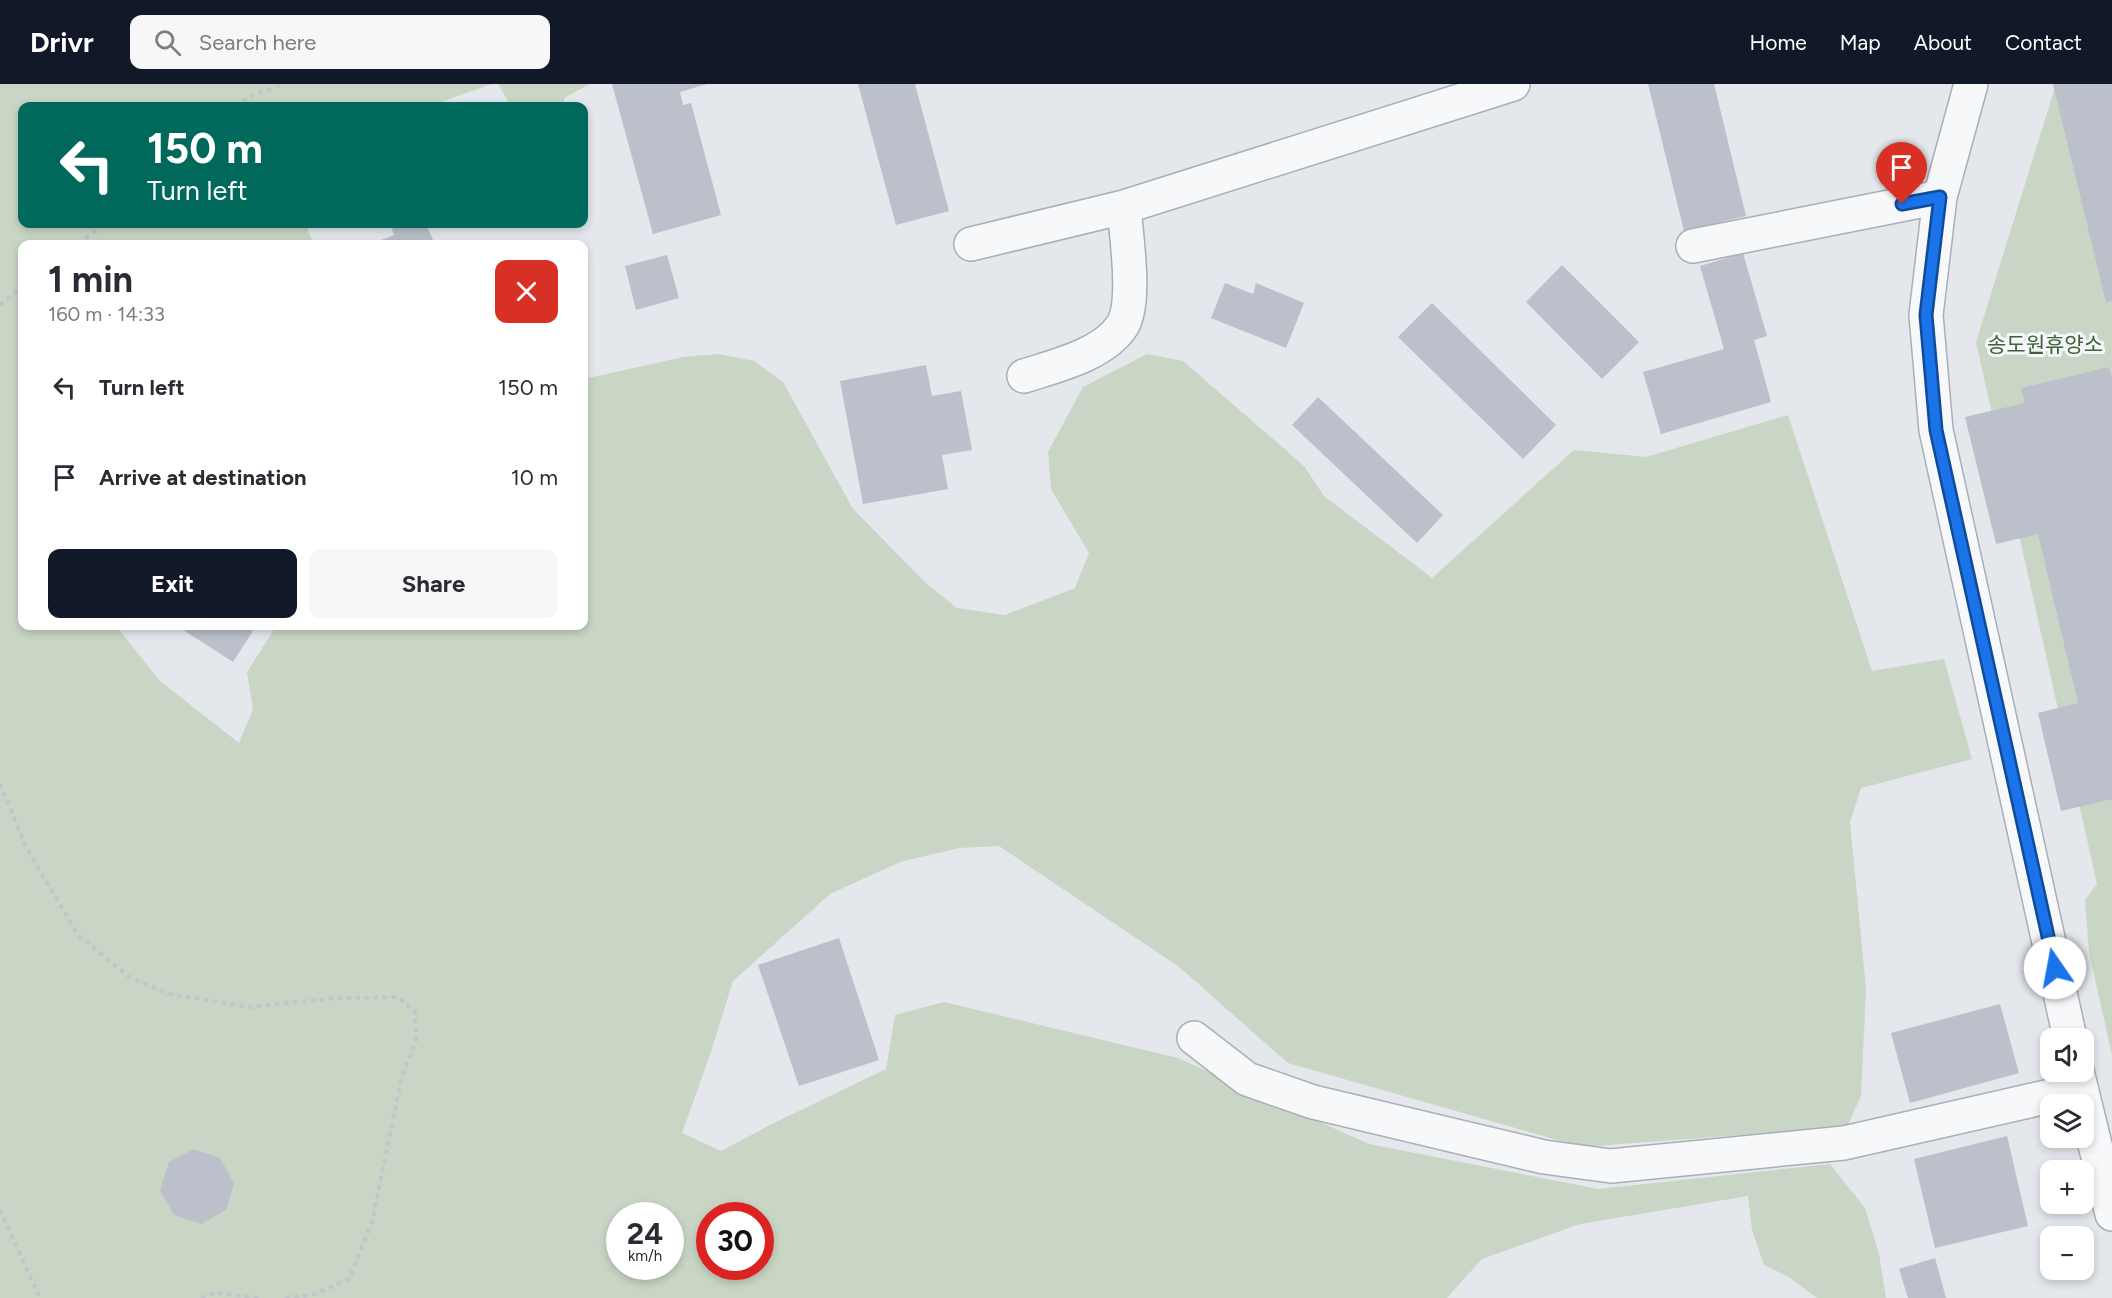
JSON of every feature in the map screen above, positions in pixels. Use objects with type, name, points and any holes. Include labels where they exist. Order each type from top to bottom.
[{"type":"street","points":[[971,244],[1124,207],[1513,84]]},
{"type":"street","points":[[1971,84],[1940,197],[1926,315],[1936,430],[2068,1028]]},
{"type":"street","points":[[1694,246],[1940,197]]},
{"type":"street","points":[[1024,376],[1063,363],[1101,346],[1123,326],[1131,291],[1124,207]]},
{"type":"street","points":[[1194,1038],[1247,1079],[1313,1102],[1544,1157],[1611,1166],[1844,1143],[2072,1082]]},
{"type":"street","points":[[2079,1082],[2112,1214]]},
{"type":"path","points":[[242,102],[284,84]]},
{"type":"path","points":[[83,240],[100,228]]},
{"type":"path","points":[[0,305],[18,291]]},
{"type":"path","points":[[0,784],[27,849],[78,935],[129,977],[169,994],[250,1007],[336,998],[398,998],[415,1012],[416,1040],[401,1080],[372,1222],[349,1279],[312,1295],[283,1298]]},
{"type":"path","points":[[0,1210],[40,1298]]},
{"type":"path","points":[[201,1298],[215,1293],[261,1298]]},
{"type":"green space","points":[[0,84],[492,84],[440,102],[18,102],[18,228],[308,228],[312,240],[18,240],[18,630],[119,630],[160,681],[239,743],[253,709],[247,672],[273,630],[588,630],[588,378],[683,357],[719,354],[754,361],[783,382],[853,509],[928,585],[957,608],[1005,615],[1075,588],[1089,553],[1051,489],[1048,452],[1083,387],[1147,354],[1183,361],[1304,466],[1324,496],[1432,578],[1574,450],[1646,457],[1788,415],[1872,671],[1944,659],[1972,759],[1861,788],[1850,822],[1866,989],[1861,1096],[1847,1127],[1582,1147],[1288,1063],[1178,966],[999,846],[959,848],[900,862],[830,894],[733,981],[682,1133],[721,1151],[886,1069],[895,1015],[944,1002],[1178,1058],[1369,1144],[1598,1189],[1830,1164],[1865,1208],[1879,1254],[1886,1298],[1817,1298],[1789,1277],[1764,1265],[1752,1230],[1748,1196],[1580,1224],[1482,1259],[1447,1298],[0,1298]]},
{"type":"green space","points":[[498,84],[590,84],[564,98],[564,102],[509,102]]},
{"type":"green space","name":"송도원휴양소","points":[[2056,84],[2112,84],[2112,1055],[2089,952],[2085,900],[2097,884],[1976,342]]},
{"type":"building","points":[[612,84],[707,84],[680,92],[683,105],[691,103],[721,215],[653,234]]},
{"type":"building","points":[[858,84],[915,84],[949,211],[896,225]]},
{"type":"building","points":[[1648,84],[1714,84],[1746,216],[1684,231]]},
{"type":"building","points":[[2053,84],[2112,84],[2112,301],[2106,302]]},
{"type":"building","points":[[391,228],[428,228],[433,240],[381,240],[394,235]]},
{"type":"building","points":[[1743,253],[1767,336],[1754,340],[1771,402],[1661,434],[1643,372],[1724,349],[1700,266]]},
{"type":"building","points":[[667,255],[679,298],[636,310],[625,266]]},
{"type":"building","points":[[1562,265],[1639,342],[1602,379],[1526,302]]},
{"type":"building","points":[[1225,283],[1253,294],[1256,283],[1304,303],[1286,348],[1211,318]]},
{"type":"building","points":[[1432,303],[1556,425],[1523,459],[1398,337]]},
{"type":"building","points":[[926,365],[932,396],[961,391],[972,450],[942,455],[948,489],[863,504],[840,381]]},
{"type":"building","points":[[2109,367],[2112,378],[2112,799],[2061,811],[2038,713],[2078,703],[2038,534],[1996,544],[1965,417],[2025,403],[2021,388]]},
{"type":"building","points":[[1318,397],[1443,515],[1417,543],[1292,425]]},
{"type":"building","points":[[183,630],[253,631],[233,662]]},
{"type":"building","points":[[839,938],[879,1060],[799,1086],[758,965]]},
{"type":"building","points":[[2000,1004],[2019,1073],[1910,1103],[1891,1033]]},
{"type":"building","points":[[2007,1136],[2028,1226],[1935,1248],[1914,1159]]},
{"type":"building","points":[[194,1149],[220,1158],[234,1183],[226,1210],[201,1224],[174,1215],[160,1190],[169,1162]]},
{"type":"building","points":[[1935,1258],[1946,1298],[1908,1298],[1899,1269]]},
{"type":"route","points":[[1902,204],[1940,197],[1926,315],[1936,430],[2055,968]]}]
